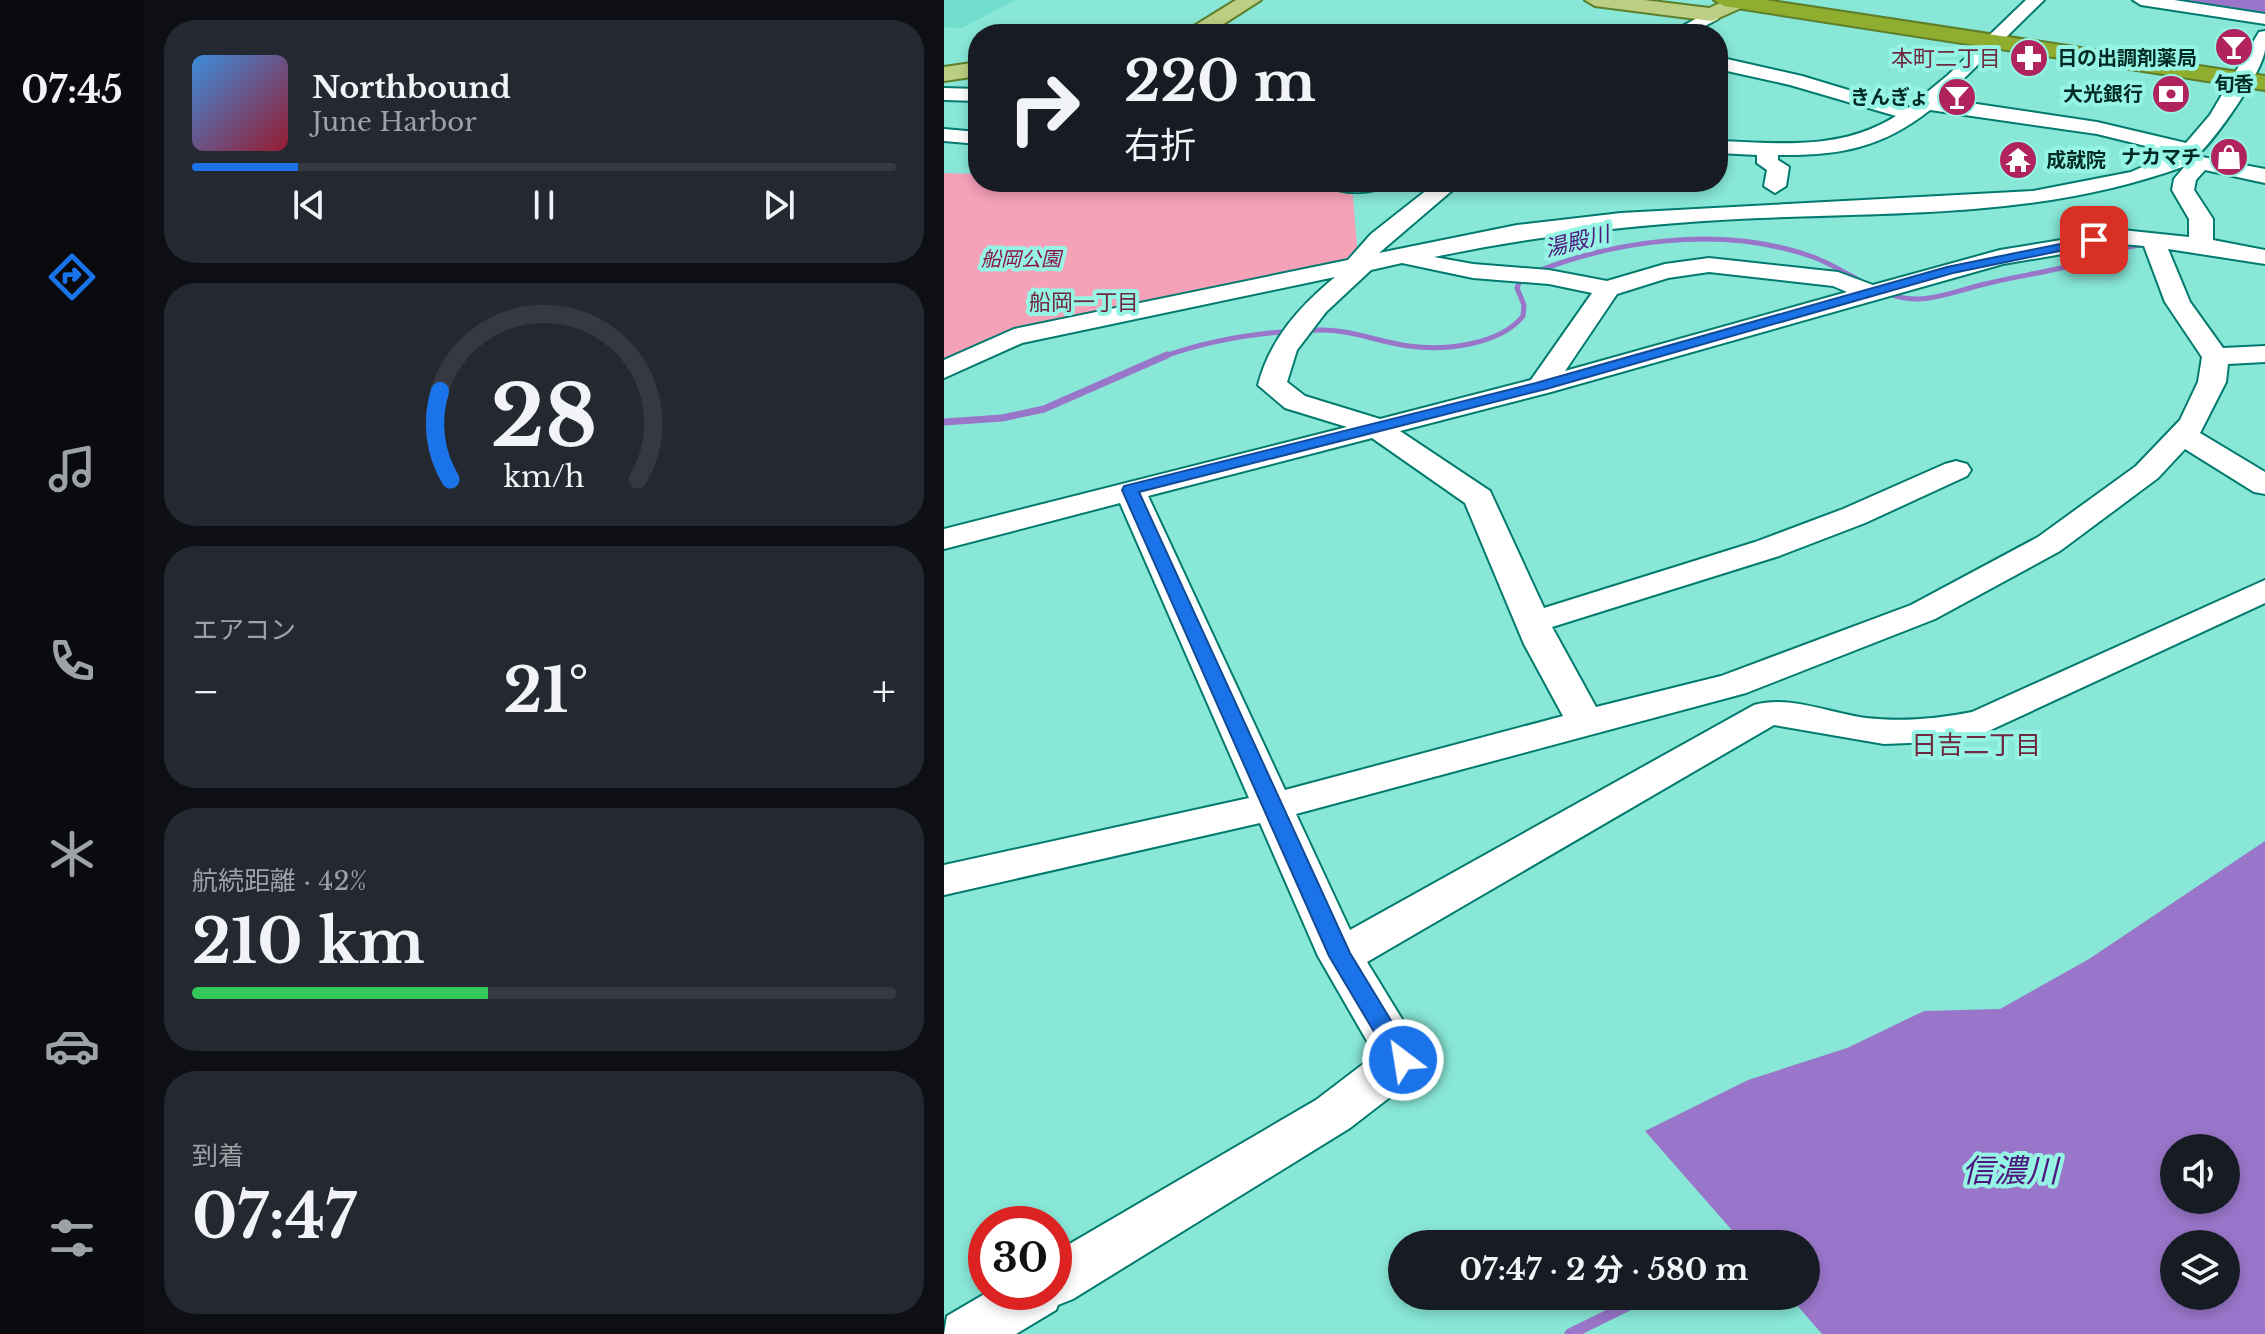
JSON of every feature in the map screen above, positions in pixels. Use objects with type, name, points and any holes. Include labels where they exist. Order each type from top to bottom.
[{"type":"highway","points":[[1729,4],[2265,83]]},
{"type":"main road","points":[[1209,24],[1251,0]]},
{"type":"main road","points":[[1595,0],[1729,4]]},
{"type":"main road","points":[[947,92],[968,76]]},
{"type":"street","points":[[1728,147],[1817,148],[1868,140],[1919,109],[2036,0]]},
{"type":"street","points":[[2141,0],[2265,19]]},
{"type":"street","points":[[1694,24],[1729,4]]},
{"type":"street","points":[[2201,245],[2201,219],[2183,190],[2191,157],[2208,134],[2265,36]]},
{"type":"street","points":[[1728,65],[1919,109],[2097,128],[2265,176]]},
{"type":"street","points":[[947,92],[968,94]]},
{"type":"street","points":[[944,135],[968,137]]},
{"type":"street","points":[[1767,148],[1768,163],[1778,167],[1775,186]]},
{"type":"street","points":[[944,370],[1014,337],[1517,232],[1602,221],[1724,213],[2002,202],[2132,179],[2191,157]]},
{"type":"street","points":[[1357,264],[1379,239],[1438,192]]},
{"type":"street","points":[[944,539],[1374,426],[1541,386],[2000,257],[2122,237],[2155,244],[2201,245],[2265,257]]},
{"type":"street","points":[[944,880],[1273,806],[1733,685],[1956,597],[2049,544],[2147,472],[2182,435],[2203,404],[2212,382],[2216,356],[2186,320],[2170,292],[2155,244]]},
{"type":"street","points":[[1399,256],[1428,264],[1535,276],[1608,289],[1665,271],[1709,265],[1838,279],[1878,291]]},
{"type":"street","points":[[1357,264],[1359,270],[1315,305],[1275,364],[1272,385],[1295,402],[1374,426],[1479,498],[1542,644],[1585,722]]},
{"type":"street","points":[[1541,386],[1608,289]]},
{"type":"street","points":[[2216,356],[2265,354]]},
{"type":"street","points":[[2182,435],[2265,485]]},
{"type":"street","points":[[1534,622],[1767,549],[1854,516],[1956,470]]},
{"type":"street","points":[[1072,1271],[1333,1114],[1403,1060],[1340,956],[1130,490]]},
{"type":"street","points":[[1340,956],[1767,713],[1791,713],[1882,732],[1941,730],[1982,722],[2265,590]]},
{"type":"street","points":[[1733,685],[1767,713]]},
{"type":"street","points":[[967,1334],[1007,1310]]},
{"type":"shaded area","points":[[944,0],[1015,0],[962,28],[944,27]]},
{"type":"green space","name":"船岡公園","points":[[944,173],[968,174],[968,192],[1353,192],[1359,270],[1014,337],[944,370]]},
{"type":"water","name":"信濃川","points":[[2265,841],[2265,1334],[1822,1334],[1801,1310],[1820,1310],[1820,1230],[1732,1230],[1645,1131],[1748,1080],[1847,1048],[1924,1011],[2000,1009],[2089,959]]},
{"type":"waterway","points":[[2193,0],[2265,5]]},
{"type":"waterway","name":"湯殿川","points":[[1164,356],[1259,334],[1318,330],[1423,347],[1470,344],[1500,334],[1523,316],[1524,305],[1517,288],[1521,278],[1591,254],[1666,241],[1741,241],[1778,247],[1813,257],[1877,290],[1919,299],[2074,265],[2144,245]]},
{"type":"waterway","name":"湯殿川","points":[[944,422],[1002,418],[1044,409],[1164,356]]},
{"type":"waterway","points":[[1570,1334],[1619,1310]]},
{"type":"place","name":"旬香","points":[[2234,47]]},
{"type":"place","name":"日の出調剤薬局","points":[[2029,58]]},
{"type":"place","name":"大光銀行","points":[[2171,94]]},
{"type":"place","name":"きんぎょ","points":[[1957,97]]},
{"type":"place","name":"ナカマチ","points":[[2229,157]]},
{"type":"place","name":"成就院","points":[[2018,160]]},
{"type":"district","name":"本町二丁目","points":[[1946,58]]},
{"type":"district","name":"船岡一丁目","points":[[1084,302]]},
{"type":"district","name":"日吉二丁目","points":[[1976,745]]},
{"type":"route","points":[[1403,1060],[1340,956],[1130,490],[1541,386],[1951,269],[2094,240]]}]
